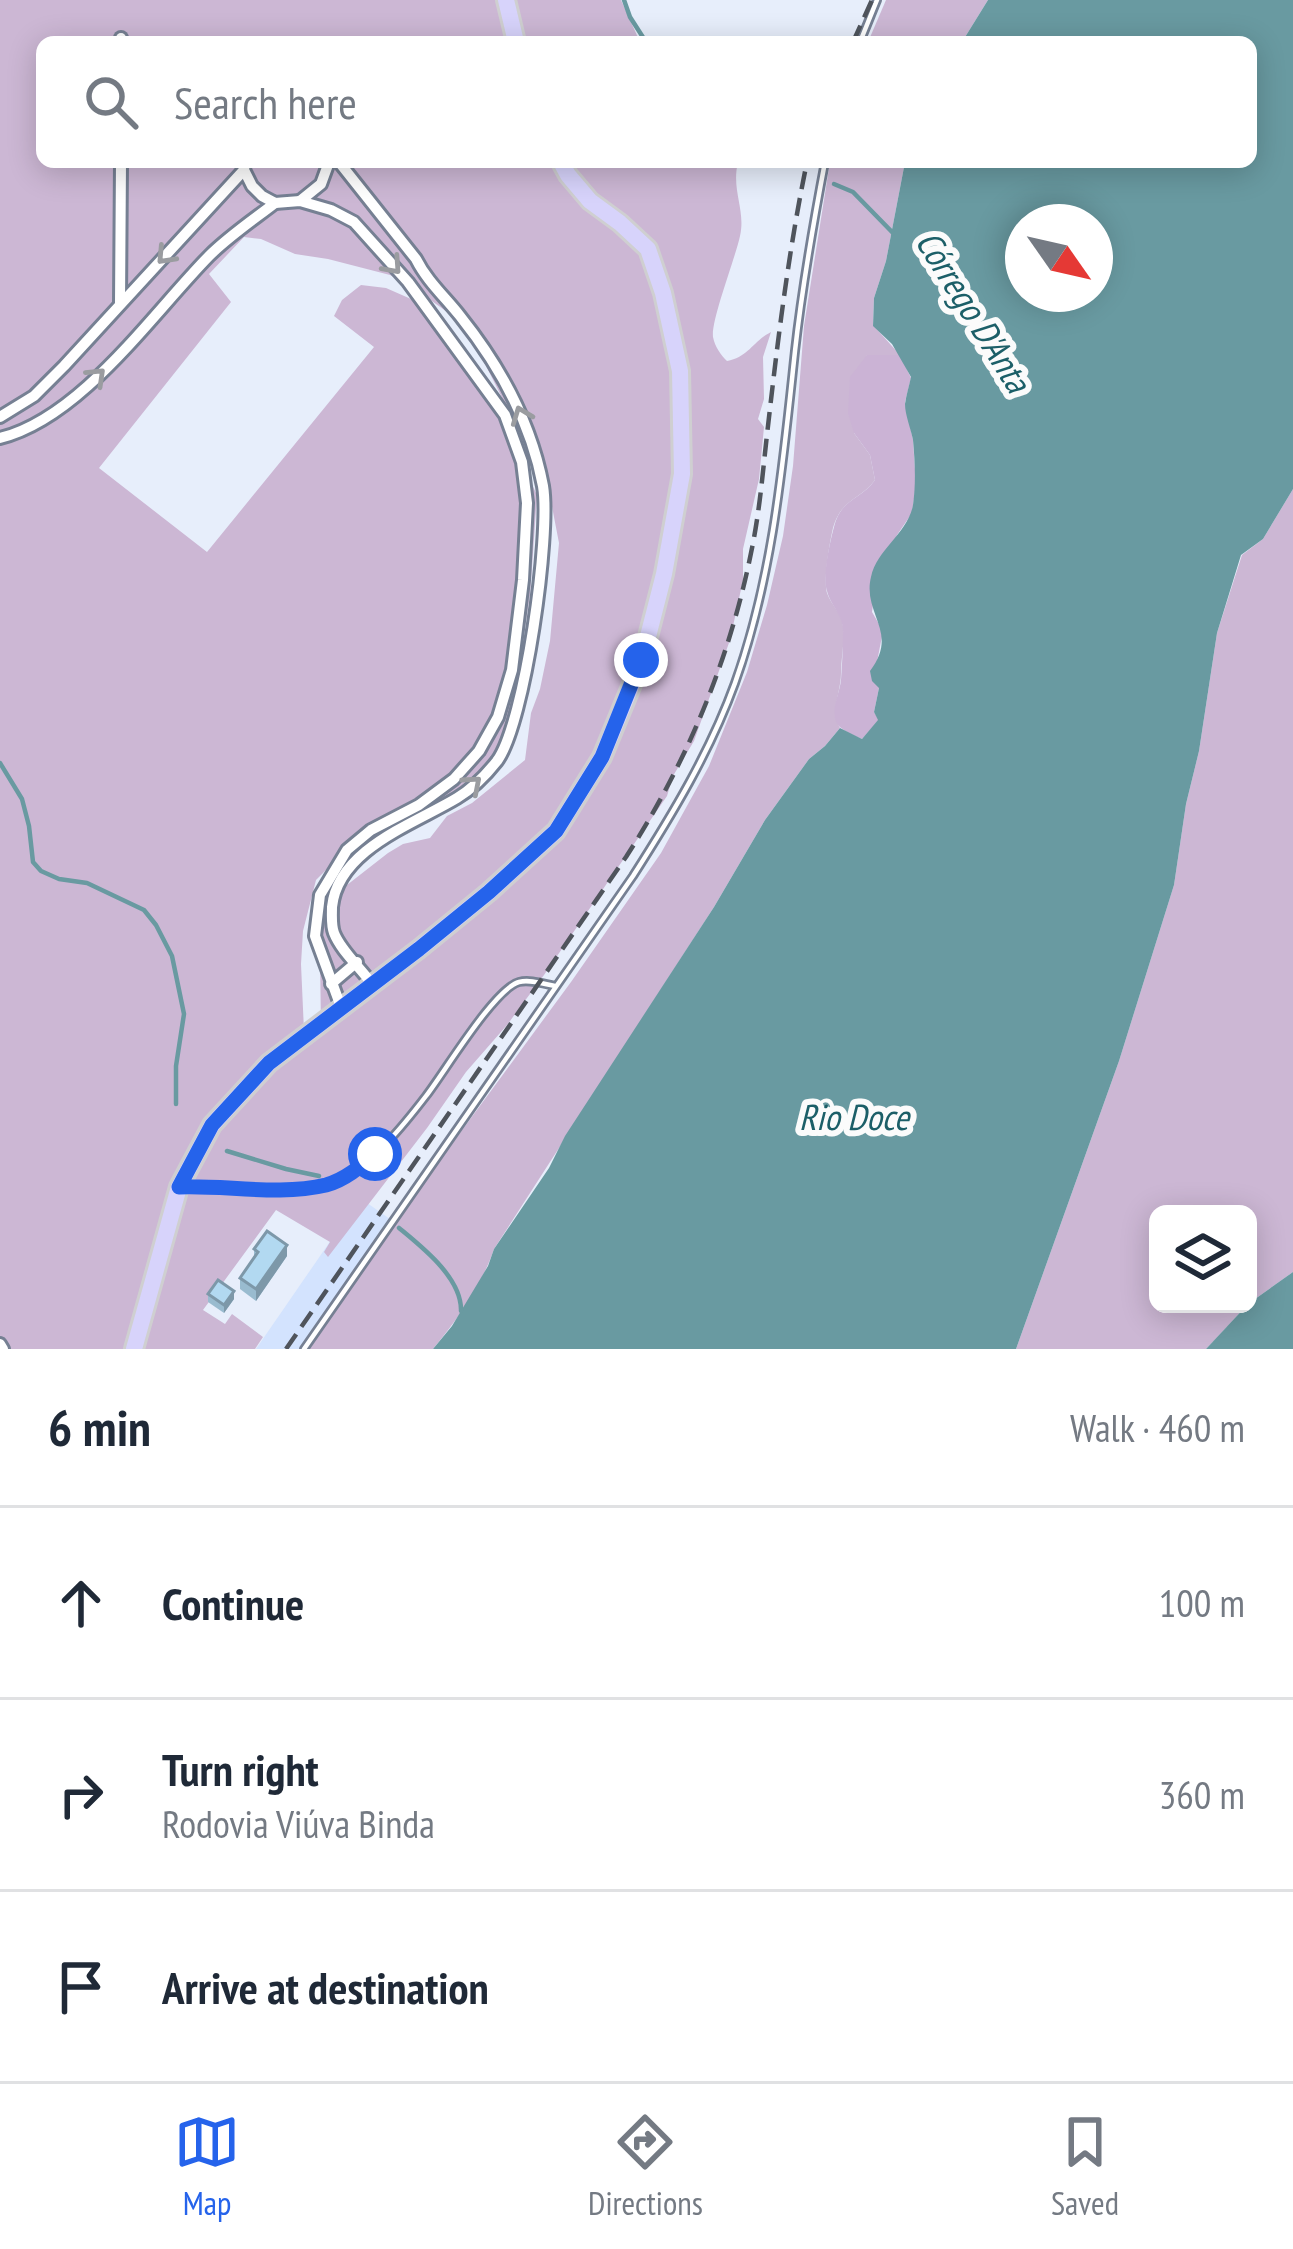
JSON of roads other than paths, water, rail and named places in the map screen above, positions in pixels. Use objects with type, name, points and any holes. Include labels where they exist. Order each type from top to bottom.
[{"type":"main road","points":[[506,0],[515,36]]},
{"type":"main road","points":[[134,1349],[179,1187],[228,1106],[269,1063],[489,892],[556,831],[602,757],[641,660],[664,574],[682,474],[680,371],[648,249],[590,201],[564,168]]},
{"type":"street","points":[[120,304],[121,168]]},
{"type":"street","points":[[0,417],[34,396],[243,168]]},
{"type":"street","points":[[246,168],[262,196],[275,203],[300,201],[354,222],[408,282],[505,415],[522,462],[527,503],[512,670],[498,717],[479,751],[454,779],[347,850],[320,895],[315,935],[341,1007]]},
{"type":"street","points":[[300,201],[321,184],[327,168]]},
{"type":"street","points":[[344,168],[425,278],[478,339],[513,394],[542,482],[545,520],[519,708],[506,747],[461,796],[354,861],[334,896],[332,930],[372,984]]},
{"type":"street","points":[[0,438],[48,416],[83,389],[215,250],[275,203]]},
{"type":"street","points":[[435,318],[450,303]]},
{"type":"street","points":[[332,984],[357,962]]},
{"type":"lane","points":[[862,36],[877,0]]},
{"type":"lane","points":[[304,1349],[669,820],[713,739],[757,605],[786,449],[804,287],[824,168]]},
{"type":"lane","points":[[179,1187],[288,1188],[326,1185],[343,1178],[402,1126],[508,989],[521,981],[557,986]]},
{"type":"water","name":"Rio Doce","points":[[988,0],[1293,0],[1293,489],[1263,539],[1241,555],[1217,633],[1174,885],[1119,1061],[1016,1349],[433,1349],[452,1326],[494,1249],[765,820],[809,759],[840,728],[862,739],[878,720],[874,712],[879,688],[870,671],[882,645],[871,602],[871,577],[910,515],[915,489],[913,440],[905,404],[911,377],[892,344],[873,326],[874,298],[904,168],[1257,168],[1257,36],[966,36]]},
{"type":"water","points":[[1293,1272],[1293,1349],[1206,1349],[1240,1313],[1257,1313],[1257,1298]]},
{"type":"waterway","name":"Córrego D'Anta","points":[[624,0],[642,36]]},
{"type":"waterway","name":"Córrego D'Anta","points":[[834,184],[853,192],[893,233]]},
{"type":"waterway","points":[[0,763],[22,799],[33,862],[41,871],[87,883],[144,910],[156,925],[172,956],[184,1014],[176,1104]]},
{"type":"waterway","points":[[227,1151],[319,1176]]},
{"type":"waterway","points":[[399,1228],[448,1275],[461,1311]]},
{"type":"railway","points":[[856,36],[872,0]]},
{"type":"railway","points":[[286,1349],[626,857],[668,786],[703,711],[731,633],[754,537],[784,293],[806,168]]}]
